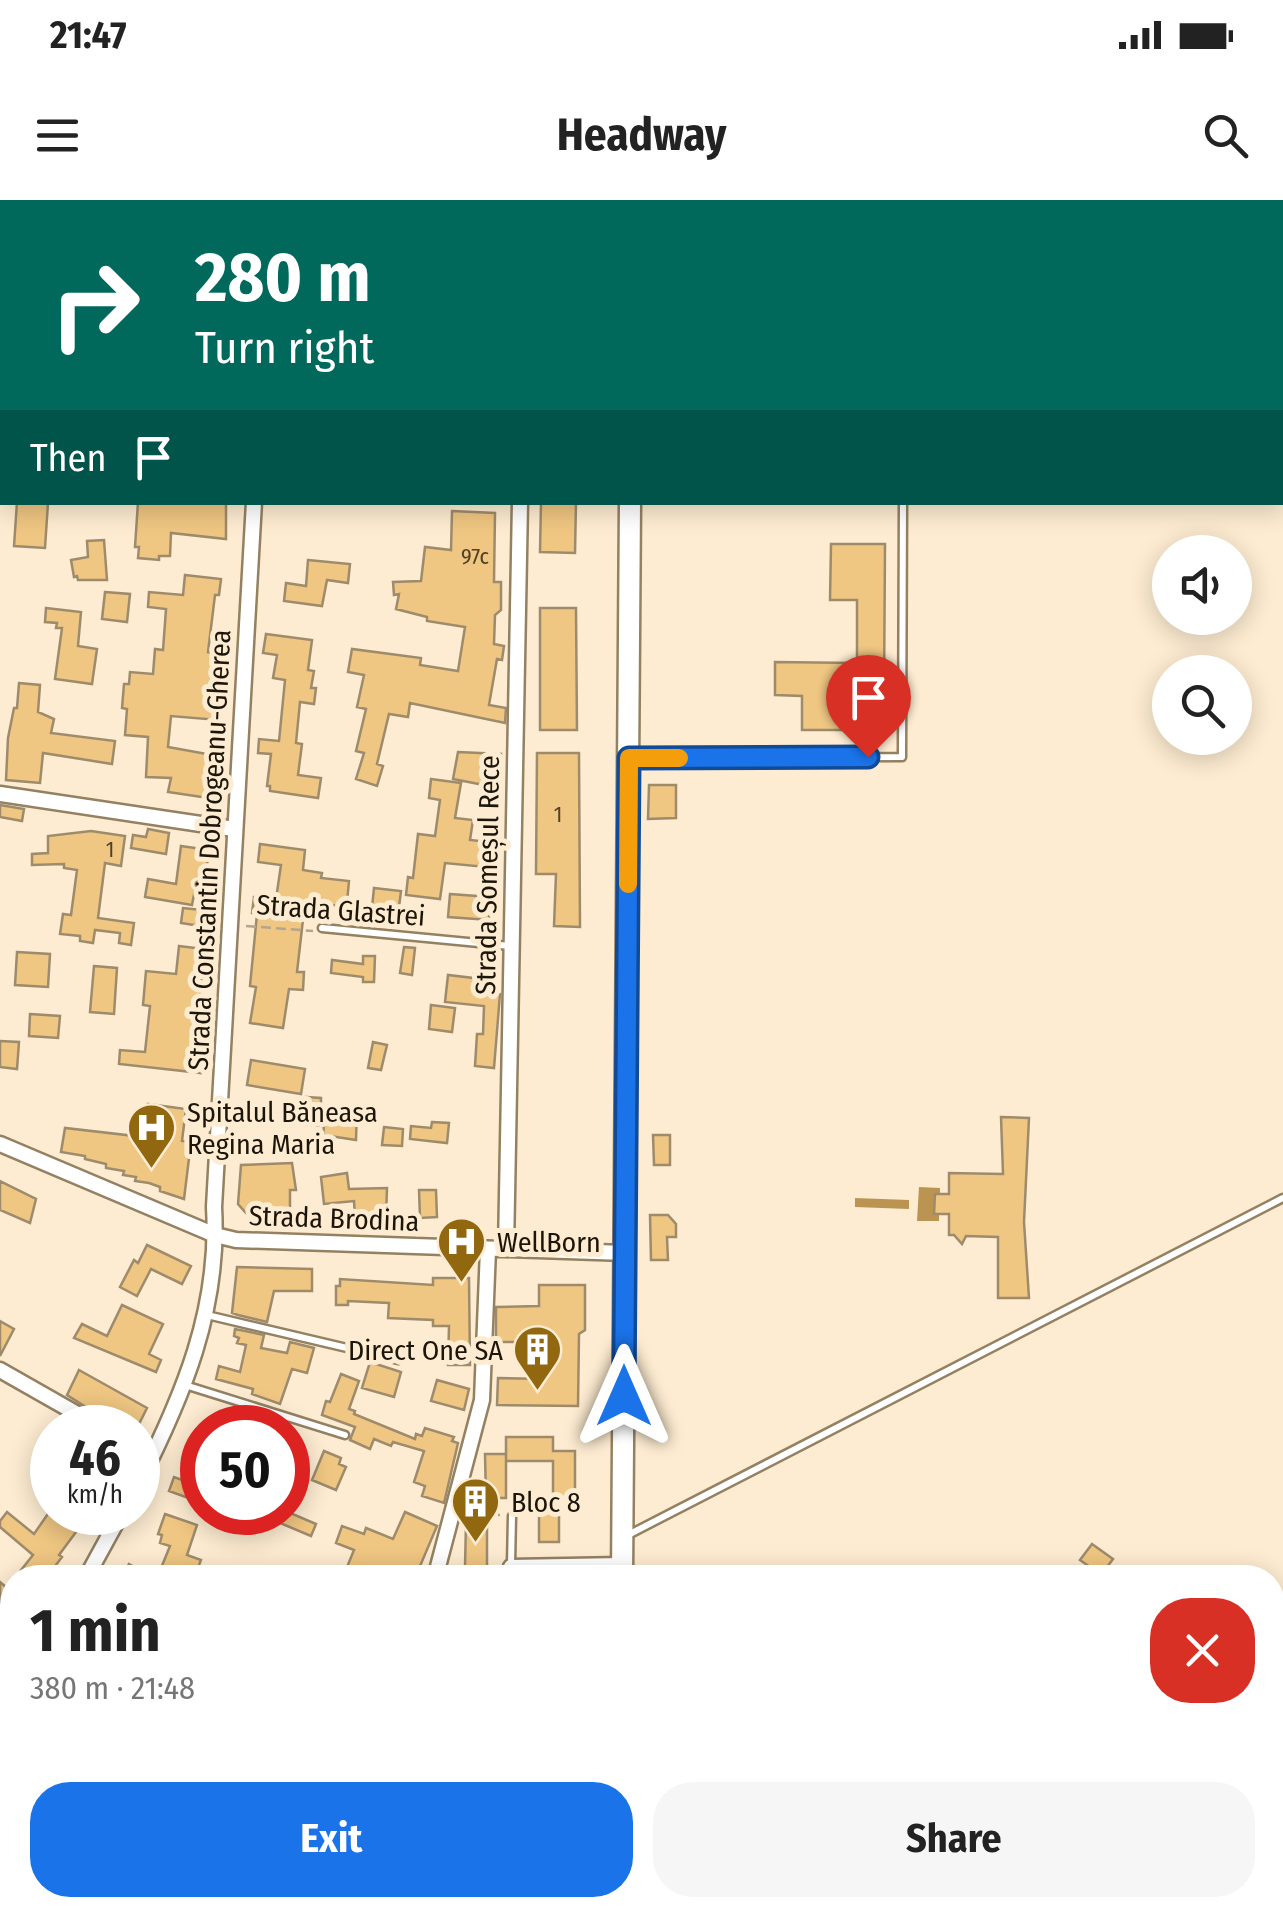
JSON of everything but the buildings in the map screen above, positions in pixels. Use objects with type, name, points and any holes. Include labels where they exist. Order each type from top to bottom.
[{"type":"main road","points":[[622,1565],[630,505]]},
{"type":"street","name":"Strada Constantin Dobrogeanu-Gherea","points":[[160,1438],[184,1385],[207,1315],[215,1235],[254,505]]},
{"type":"street","name":"Strada Someșul Rece","points":[[506,1250],[520,505]]},
{"type":"street","points":[[0,794],[234,829]]},
{"type":"street","name":"Strada Brodina","points":[[0,1144],[215,1235],[236,1240],[625,1253]]},
{"type":"street","points":[[439,1565],[482,1400],[488,1249]]},
{"type":"street","points":[[0,1370],[62,1405]]},
{"type":"street","points":[[93,1565],[109,1535]]},
{"type":"lane","points":[[629,758],[902,757],[903,505]]},
{"type":"lane","name":"Strada Glastrei","points":[[322,928],[510,946]]},
{"type":"lane","points":[[623,1538],[1283,1198]]},
{"type":"lane","points":[[207,1315],[398,1360]]},
{"type":"lane","points":[[184,1385],[345,1436]]},
{"type":"lane","points":[[511,1565],[512,1516]]},
{"type":"path","name":"Strada Glastrei","points":[[230,925],[318,932],[322,928]]},
{"type":"path","points":[[454,1514],[512,1516]]},
{"type":"shaded area","points":[[919,1187],[940,1188],[940,1194],[935,1194],[934,1213],[939,1214],[939,1221],[917,1221]]},
{"type":"shaded area","points":[[855,1198],[909,1200],[909,1209],[855,1207]]},
{"type":"slow traffic","points":[[628,884],[629,758],[679,758]]},
{"type":"place","name":"Spitalul Băneasa Regina Maria","points":[[152,1170]]},
{"type":"place","name":"WellBorn","points":[[462,1284]]},
{"type":"place","name":"Direct One SA","points":[[538,1392]]},
{"type":"place","name":"Bloc 8","points":[[476,1544]]},
{"type":"route","points":[[624,1396],[629,758],[868,757]]}]
